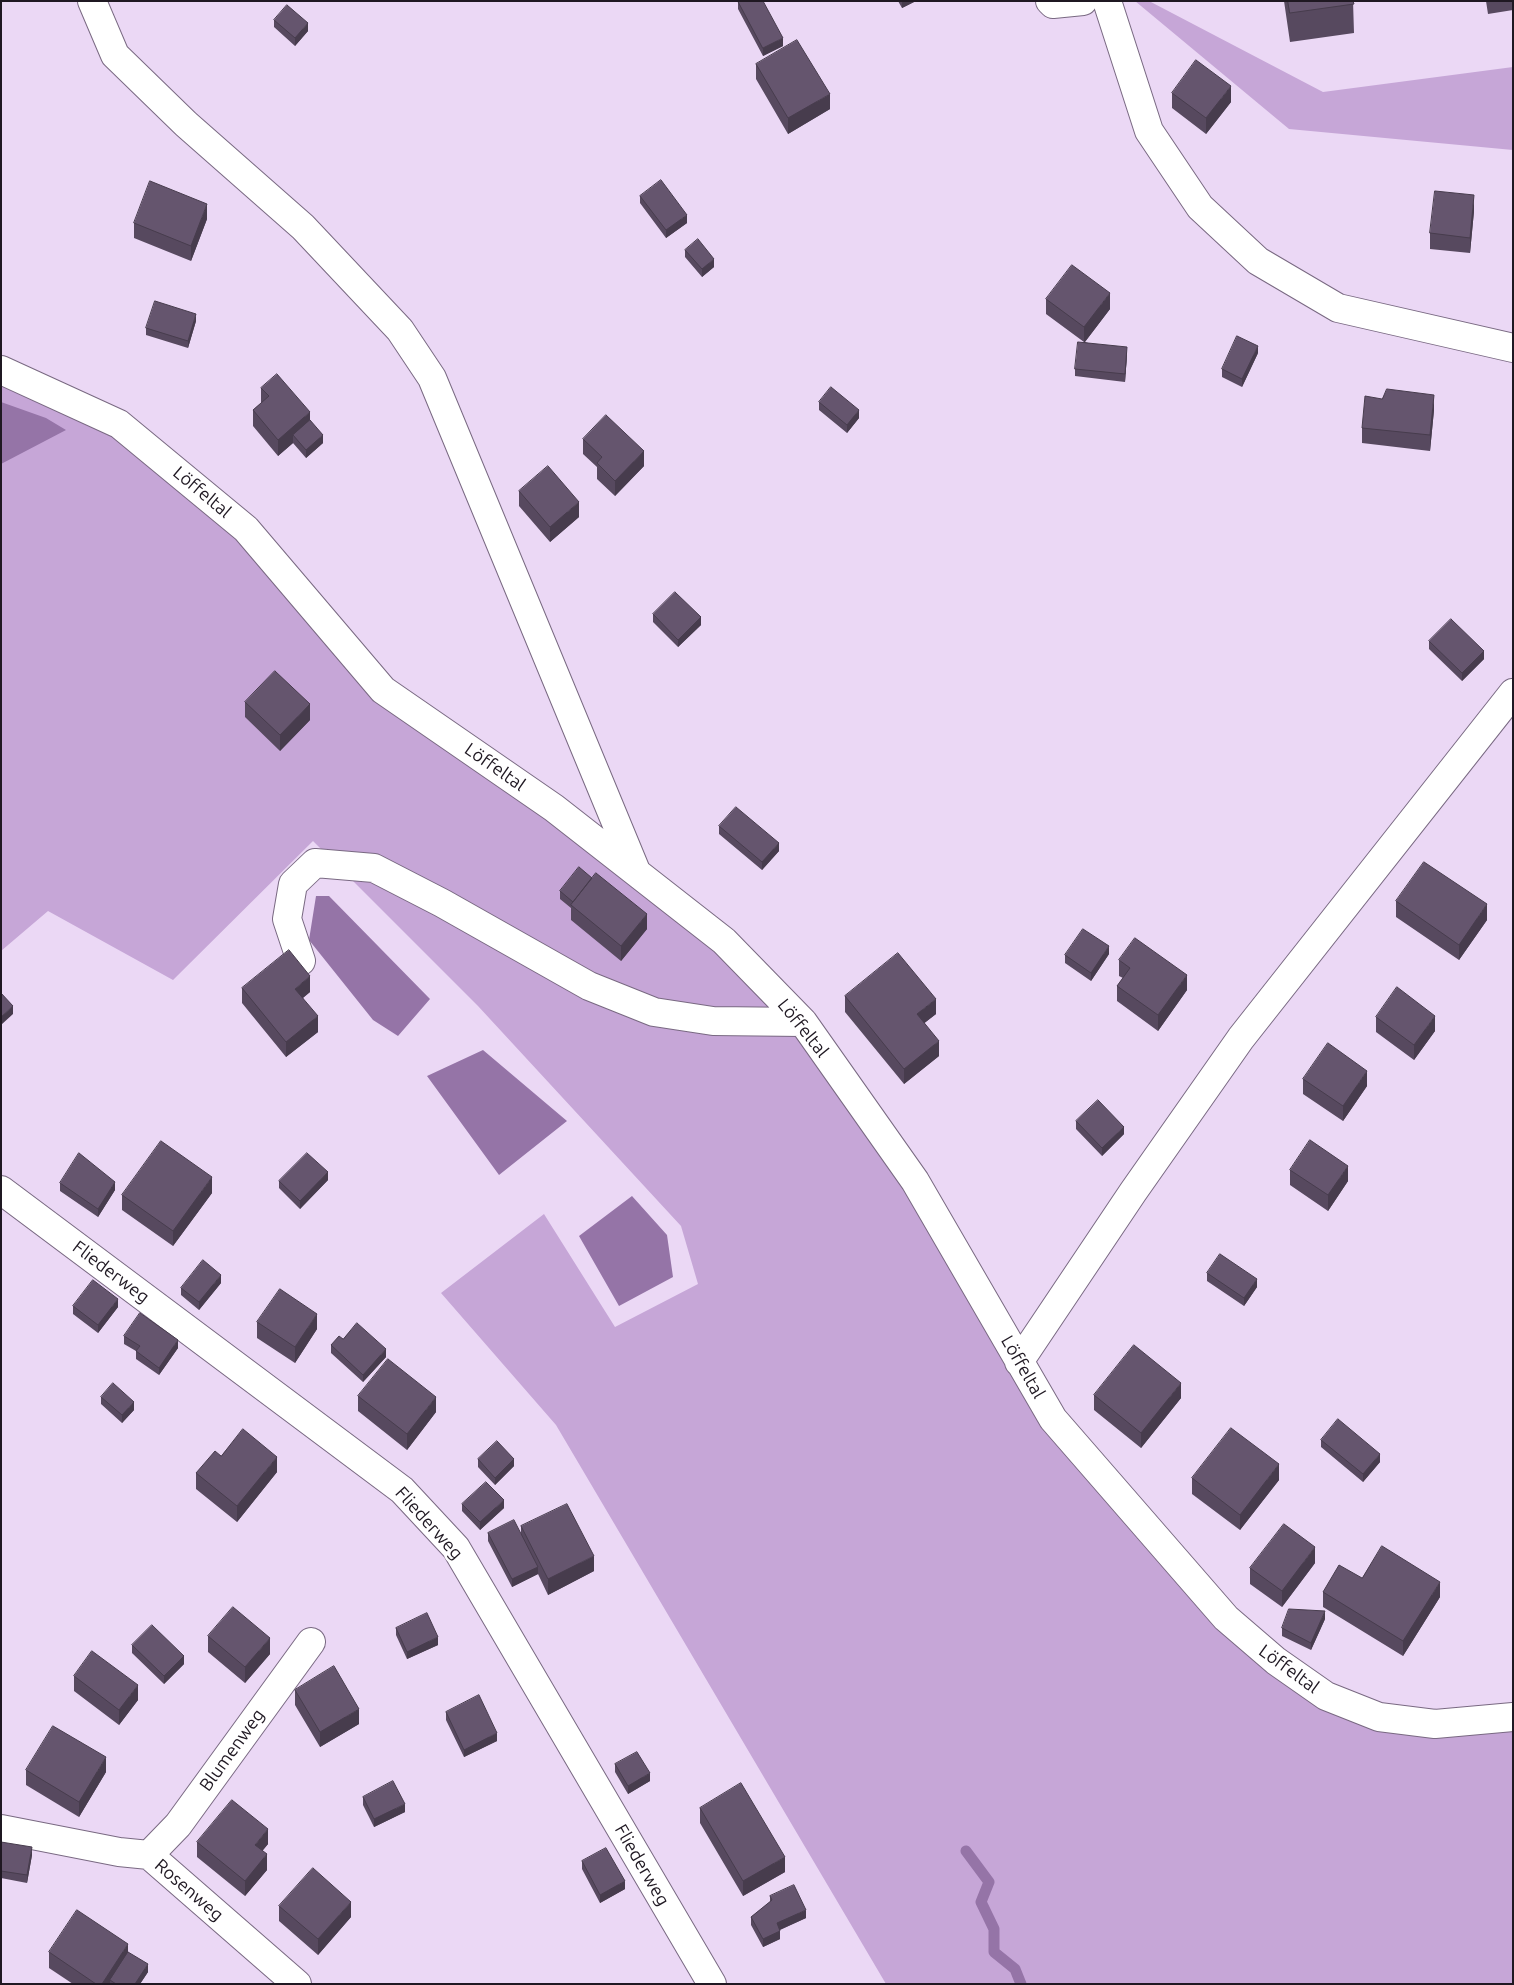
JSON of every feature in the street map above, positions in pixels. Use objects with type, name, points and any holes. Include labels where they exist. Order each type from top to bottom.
[{"type":"street","points":[[92,1],[115,55],[186,124],[303,227],[400,330],[432,378],[637,872]]},
{"type":"street","points":[[1050,1],[1053,4],[1083,1]]},
{"type":"street","points":[[1106,1],[1149,131],[1200,207],[1258,261],[1338,308],[1513,348]]},
{"type":"street","name":"Löffeltal","points":[[1,370],[119,424],[246,529],[383,690],[554,808],[637,872],[724,941],[804,1022],[915,1181],[1053,1419],[1226,1618],[1276,1661],[1326,1696],[1379,1716],[1435,1724],[1513,1717]]},
{"type":"street","points":[[1020,1362],[1133,1192],[1241,1038],[1513,692]]},
{"type":"street","points":[[301,962],[286,919],[293,884],[315,863],[374,868],[442,903],[589,986],[654,1012],[713,1022],[804,1022]]},
{"type":"street","name":"Fliederweg","points":[[1,1190],[402,1490],[456,1548],[712,1984]]},
{"type":"street","name":"Blumenweg","points":[[149,1855],[178,1825],[311,1642]]},
{"type":"street","name":"Rosenweg","points":[[1,1829],[119,1852],[149,1855],[297,1984]]},
{"type":"shaded area","points":[[1135,1],[1149,1],[1323,92],[1513,67],[1513,150],[1289,129]]},
{"type":"shaded area","points":[[1,370],[172,467],[383,690],[554,808],[803,1022],[1019,1362],[1226,1618],[1379,1716],[1513,1717],[1513,1984],[886,1984],[556,1425],[441,1293],[544,1214],[615,1327],[698,1284],[681,1226],[478,1006],[313,841],[173,980],[48,911],[1,951]]},
{"type":"shaded area","points":[[1,402],[46,418],[66,430],[1,464]]},
{"type":"shaded area","points":[[316,896],[329,896],[430,999],[398,1036],[373,1020],[309,940]]},
{"type":"shaded area","points":[[483,1050],[567,1121],[499,1175],[427,1076]]},
{"type":"shaded area","points":[[632,1196],[667,1235],[673,1277],[619,1306],[579,1236]]},
{"type":"building","points":[[738,1],[763,1],[783,38],[763,48]]},
{"type":"building","points":[[1288,1],[1353,1],[1354,4],[1290,13]]},
{"type":"building","points":[[287,5],[308,23],[295,38],[274,20]]},
{"type":"building","points":[[797,40],[830,94],[788,118],[756,64]]},
{"type":"building","points":[[1196,60],[1231,86],[1206,118],[1172,93]]},
{"type":"building","points":[[661,180],[687,215],[666,230],[640,196]]},
{"type":"building","points":[[150,181],[207,204],[191,246],[134,223]]},
{"type":"building","points":[[1435,191],[1474,195],[1470,238],[1430,233]]},
{"type":"building","points":[[698,239],[714,259],[702,269],[685,250]]},
{"type":"building","points":[[1072,265],[1110,293],[1084,327],[1046,299]]},
{"type":"building","points":[[155,301],[196,314],[188,341],[146,328]]},
{"type":"building","points":[[1237,336],[1258,346],[1242,379],[1222,369]]},
{"type":"building","points":[[1078,342],[1127,347],[1125,374],[1075,369]]},
{"type":"building","points":[[277,374],[310,412],[278,440],[253,410],[269,396],[261,388]]},
{"type":"building","points":[[831,387],[859,410],[847,425],[819,402]]},
{"type":"building","points":[[1387,389],[1434,395],[1430,435],[1362,428],[1365,396],[1382,399]]},
{"type":"building","points":[[606,415],[644,451],[615,481],[597,463],[602,457],[583,439]]},
{"type":"building","points":[[310,420],[323,435],[306,450],[293,435]]},
{"type":"building","points":[[548,466],[579,502],[550,527],[519,491]]},
{"type":"building","points":[[675,592],[701,617],[678,640],[653,614]]},
{"type":"building","points":[[1451,619],[1484,651],[1462,673],[1429,641]]},
{"type":"building","points":[[275,671],[310,704],[280,735],[245,702]]},
{"type":"building","points":[[736,807],[779,843],[762,862],[719,826]]},
{"type":"building","points":[[1424,862],[1487,904],[1459,945],[1396,901]]},
{"type":"building","points":[[579,867],[592,878],[573,902],[560,891]]},
{"type":"building","points":[[596,873],[647,914],[621,946],[571,905]]},
{"type":"building","points":[[1083,929],[1109,946],[1091,973],[1065,955]]},
{"type":"building","points":[[1135,938],[1187,975],[1158,1015],[1117,986],[1130,968],[1119,960]]},
{"type":"building","points":[[289,950],[310,976],[295,989],[318,1016],[286,1042],[242,988]]},
{"type":"building","points":[[898,953],[936,999],[917,1014],[939,1041],[904,1069],[845,996]]},
{"type":"building","points":[[1397,987],[1435,1016],[1414,1045],[1376,1017]]},
{"type":"building","points":[[1,993],[13,1006],[1,1017]]},
{"type":"building","points":[[1328,1043],[1367,1071],[1343,1106],[1303,1079]]},
{"type":"building","points":[[1098,1100],[1124,1127],[1102,1148],[1076,1121]]},
{"type":"building","points":[[1310,1140],[1348,1166],[1328,1195],[1290,1170]]},
{"type":"building","points":[[161,1141],[212,1177],[173,1231],[122,1195]]},
{"type":"building","points":[[79,1153],[115,1182],[98,1209],[60,1183]]},
{"type":"building","points":[[307,1153],[328,1172],[300,1201],[279,1181]]},
{"type":"building","points":[[1220,1254],[1257,1279],[1244,1298],[1207,1273]]},
{"type":"building","points":[[203,1260],[221,1275],[199,1302],[181,1288]]},
{"type":"building","points":[[93,1280],[118,1299],[98,1325],[73,1306]]},
{"type":"building","points":[[280,1289],[317,1314],[295,1347],[257,1322]]},
{"type":"building","points":[[140,1313],[178,1340],[159,1368],[136,1351],[140,1346],[124,1336]]},
{"type":"building","points":[[357,1323],[386,1349],[363,1375],[331,1345],[339,1336],[343,1339]]},
{"type":"building","points":[[1134,1345],[1181,1383],[1141,1433],[1094,1395]]},
{"type":"building","points":[[388,1359],[436,1397],[407,1434],[358,1396]]},
{"type":"building","points":[[113,1383],[134,1402],[122,1415],[101,1397]]},
{"type":"building","points":[[1338,1419],[1380,1454],[1363,1474],[1321,1440]]},
{"type":"building","points":[[1231,1428],[1279,1464],[1240,1515],[1192,1478]]},
{"type":"building","points":[[243,1429],[277,1457],[237,1506],[196,1473],[215,1451],[221,1456]]},
{"type":"building","points":[[497,1441],[514,1459],[495,1478],[478,1459]]},
{"type":"building","points":[[486,1482],[504,1500],[480,1522],[462,1504]]},
{"type":"building","points":[[567,1504],[594,1556],[548,1579],[521,1526]]},
{"type":"building","points":[[514,1520],[538,1567],[512,1579],[488,1533]]},
{"type":"building","points":[[1284,1524],[1315,1547],[1282,1591],[1250,1568]]},
{"type":"building","points":[[1382,1546],[1440,1582],[1403,1641],[1323,1592],[1339,1565],[1362,1578]]},
{"type":"building","points":[[233,1607],[270,1638],[245,1667],[208,1636]]},
{"type":"building","points":[[1289,1609],[1325,1611],[1311,1643],[1282,1628]]},
{"type":"building","points":[[427,1613],[438,1637],[407,1652],[396,1628]]},
{"type":"building","points":[[152,1625],[184,1656],[164,1676],[132,1645]]},
{"type":"building","points":[[92,1651],[138,1685],[119,1710],[74,1676]]},
{"type":"building","points":[[334,1666],[359,1709],[320,1732],[295,1690]]},
{"type":"building","points":[[479,1695],[497,1733],[464,1750],[446,1712]]},
{"type":"building","points":[[53,1726],[106,1757],[79,1802],[26,1770]]},
{"type":"building","points":[[637,1752],[650,1773],[628,1786],[615,1764]]},
{"type":"building","points":[[393,1781],[405,1804],[374,1819],[363,1797]]},
{"type":"building","points":[[741,1783],[785,1857],[743,1881],[700,1808]]},
{"type":"building","points":[[232,1800],[268,1829],[255,1845],[267,1854],[245,1881],[197,1842]]},
{"type":"building","points":[[1,1842],[32,1847],[27,1875],[1,1871]]},
{"type":"building","points":[[606,1848],[625,1881],[600,1895],[582,1861]]},
{"type":"building","points":[[313,1868],[351,1902],[318,1939],[279,1906]]},
{"type":"building","points":[[794,1885],[806,1910],[777,1923],[780,1931],[763,1939],[751,1917],[772,1900],[770,1896]]},
{"type":"building","points":[[77,1910],[128,1944],[102,1984],[96,1984],[49,1952]]},
{"type":"building","points":[[128,1952],[148,1964],[135,1984],[116,1984],[110,1980]]},
{"type":"waterway","points":[[966,1851],[989,1882],[981,1902],[994,1929],[994,1952],[1015,1969],[1021,1984]]}]
